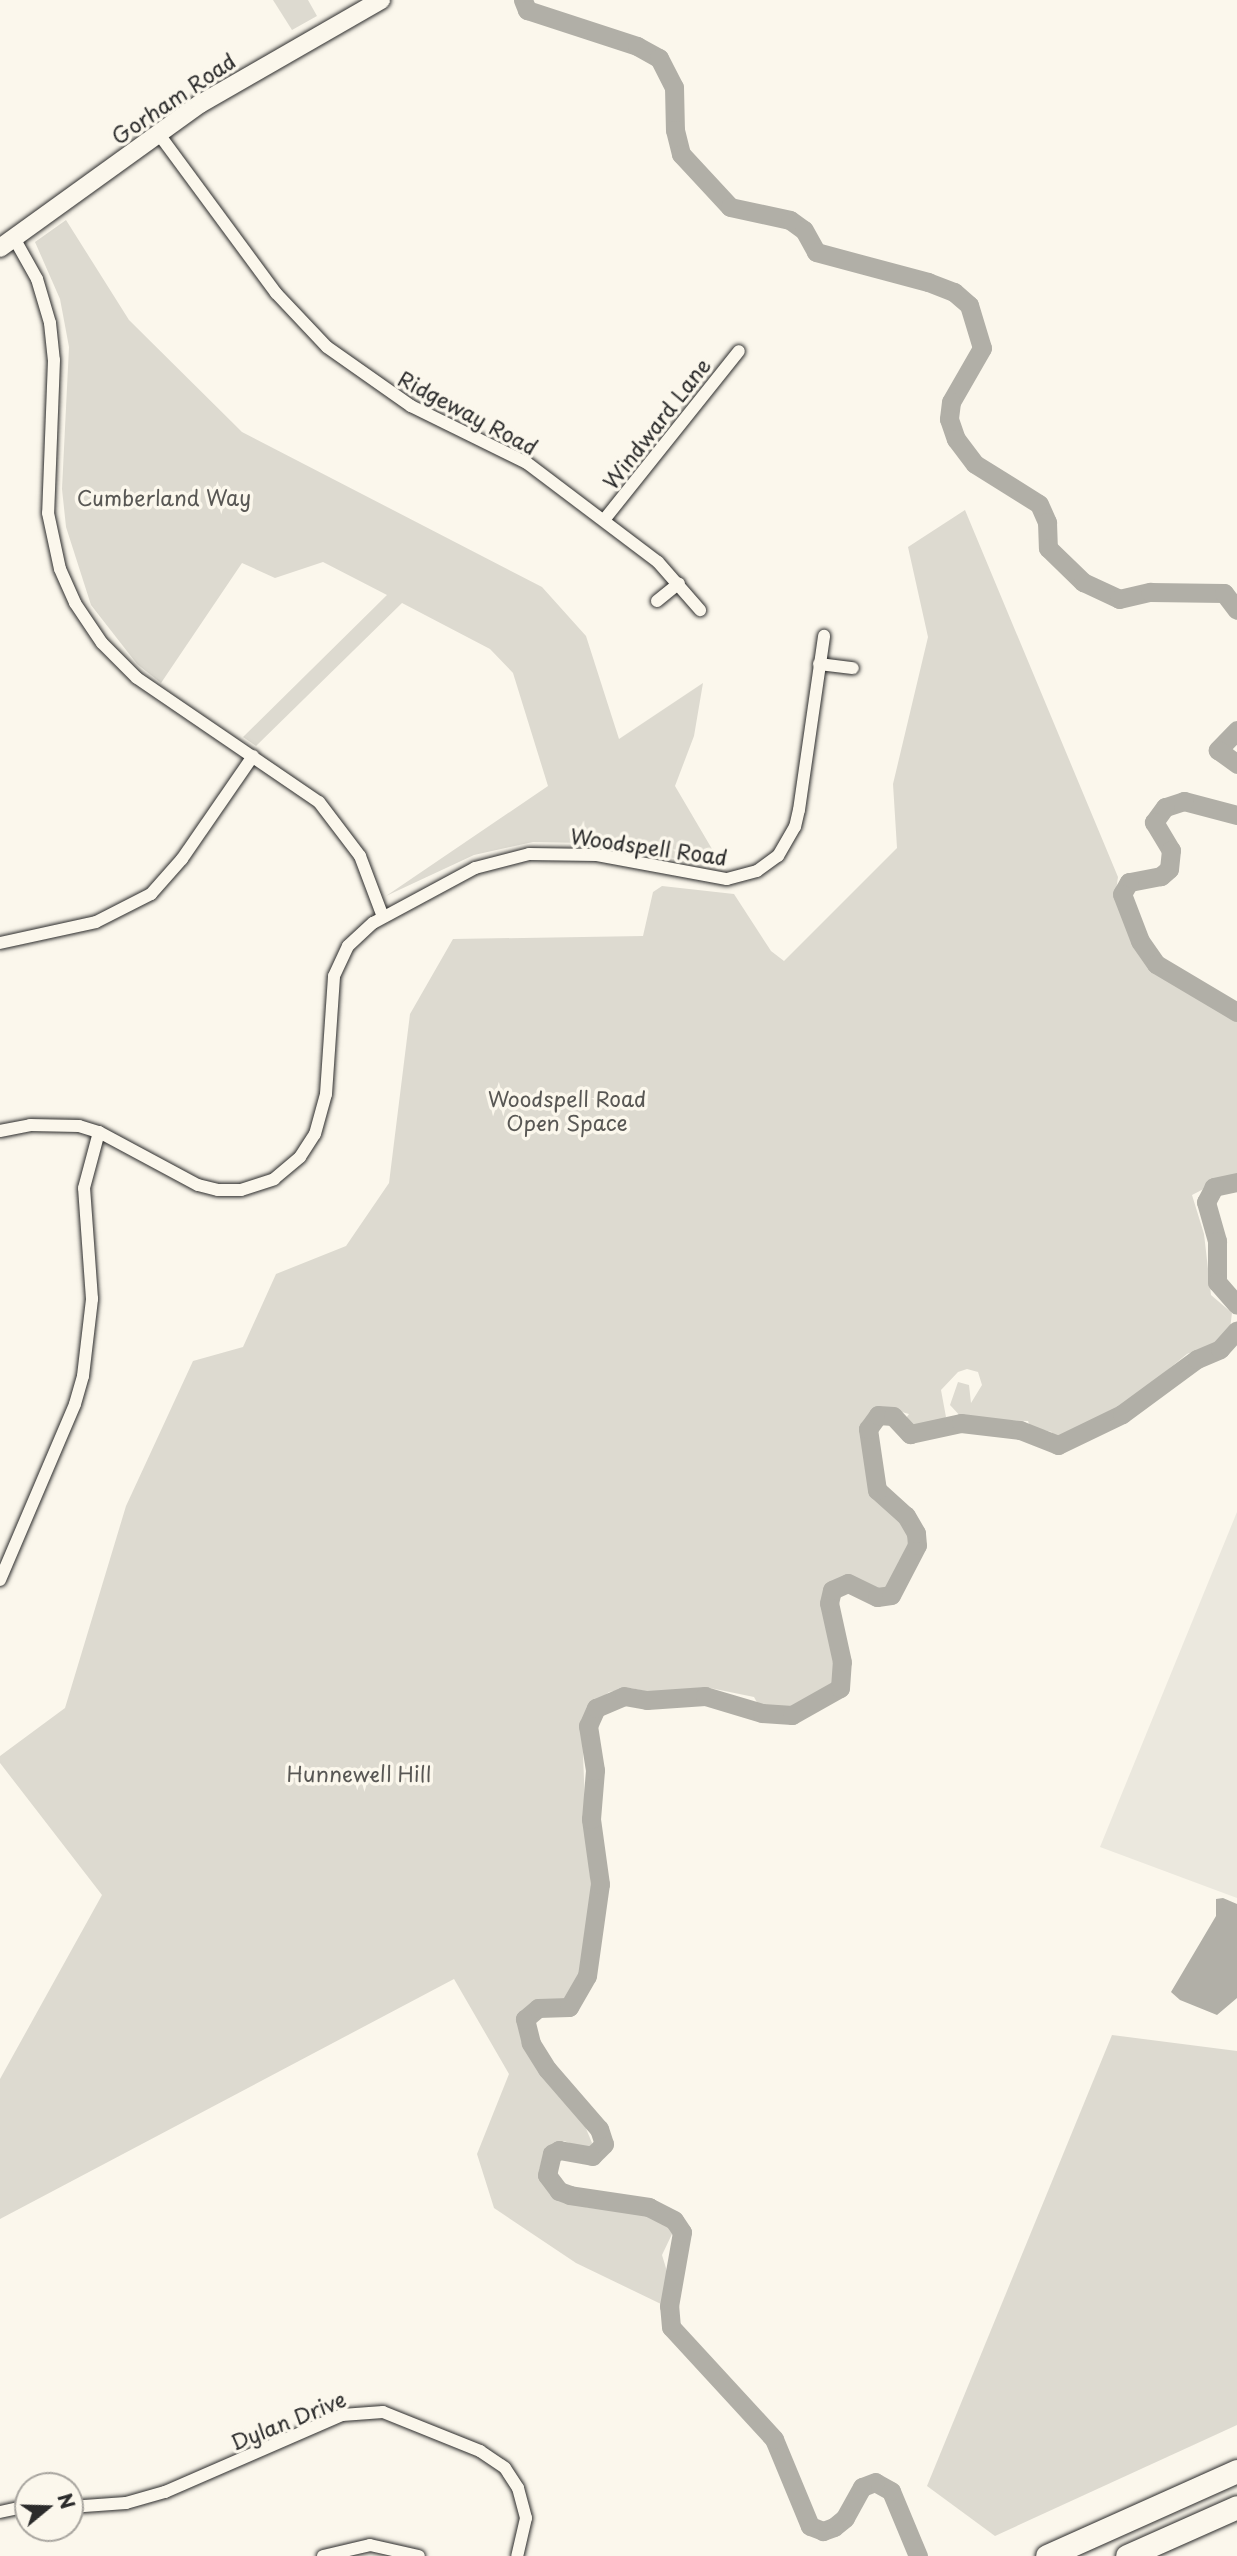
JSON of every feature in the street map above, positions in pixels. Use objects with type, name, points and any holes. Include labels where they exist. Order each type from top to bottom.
[{"type":"highway","points":[[1047,2556],[1237,2471]]},
{"type":"highway","points":[[1127,2556],[1237,2507]]},
{"type":"main road","name":"Gorham Road","points":[[7,243],[158,132],[249,74],[381,0]]},
{"type":"street","name":"Ridgeway Road","points":[[158,132],[276,293],[327,347],[411,407],[527,463],[604,520],[679,583],[700,610]]},
{"type":"street","points":[[7,243],[37,279],[50,323],[54,360],[48,513],[67,587],[85,620],[122,665],[319,802],[342,827],[360,856],[383,917]]},
{"type":"street","name":"Windward Lane","points":[[604,520],[739,351]]},
{"type":"street","points":[[657,601],[679,583]]},
{"type":"street","name":"Woodspell Road","points":[[0,1131],[55,1124],[99,1132],[167,1170],[218,1191],[246,1189],[282,1173],[311,1142],[323,1110],[329,1005],[339,964],[355,938],[383,917],[475,868],[529,854],[597,855],[727,879],[766,866],[795,827],[824,636]]},
{"type":"street","points":[[820,664],[853,668]]},
{"type":"street","points":[[0,943],[96,922],[151,894],[182,859],[253,756]]},
{"type":"street","points":[[0,1580],[75,1404],[83,1376],[92,1299],[84,1188],[99,1132]]},
{"type":"street","name":"Dylan Drive","points":[[84,2506],[125,2503],[165,2493],[334,2419],[363,2411],[383,2412],[480,2451],[505,2469],[518,2488],[526,2518],[517,2556]]},
{"type":"street","points":[[323,2556],[370,2544],[419,2556]]},
{"type":"shaded area","points":[[1237,1512],[1237,1898],[1100,1847]]},
{"type":"shaded area","points":[[1223,1898],[1237,1904],[1237,1998],[1217,2015],[1180,2000],[1171,1992],[1216,1916],[1216,1899]]},
{"type":"green space","points":[[273,0],[308,0],[317,16],[292,30]]},
{"type":"green space","name":"Cumberland Way","points":[[66,220],[129,320],[242,432],[542,587],[586,636],[619,739],[703,683],[694,736],[675,786],[722,866],[585,843],[533,842],[474,855],[386,896],[548,786],[513,673],[490,649],[402,603],[256,746],[243,737],[387,595],[323,562],[275,578],[242,563],[161,683],[137,664],[91,605],[66,527],[62,489],[69,347],[60,299],[35,242]]},
{"type":"green space","name":"Hunnewell Hill","points":[[965,510],[1118,877],[1115,897],[1135,945],[1152,969],[1237,1019],[1237,1178],[1219,1181],[1192,1195],[1204,1234],[1211,1295],[1232,1313],[1230,1329],[1220,1341],[1187,1354],[1114,1414],[1060,1440],[1049,1438],[1052,1432],[1030,1427],[1028,1421],[963,1419],[950,1405],[958,1382],[969,1385],[971,1403],[982,1385],[978,1372],[967,1369],[958,1372],[941,1390],[946,1417],[926,1432],[903,1422],[909,1414],[891,1409],[877,1412],[865,1436],[865,1470],[878,1500],[909,1527],[912,1550],[908,1558],[899,1561],[890,1588],[879,1591],[851,1580],[832,1592],[829,1611],[839,1677],[836,1687],[819,1698],[778,1713],[776,1708],[759,1706],[754,1697],[710,1688],[658,1694],[631,1688],[609,1692],[586,1710],[582,1727],[586,1832],[593,1908],[585,1931],[580,1977],[573,2000],[544,2002],[533,2011],[524,2036],[536,2066],[585,2126],[592,2143],[589,2150],[564,2141],[545,2148],[538,2175],[558,2199],[589,2208],[628,2210],[668,2224],[673,2232],[662,2255],[669,2278],[661,2304],[576,2263],[494,2208],[477,2154],[509,2074],[454,1979],[0,2219],[0,2079],[102,1895],[0,1763],[0,1756],[65,1708],[126,1506],[193,1361],[243,1347],[276,1274],[346,1246],[389,1183],[410,1014],[453,939],[643,936],[653,892],[662,886],[734,894],[771,951],[784,961],[897,848],[893,784],[928,637],[908,547]]},
{"type":"green space","points":[[1112,2035],[1237,2051],[1237,2425],[995,2536],[927,2486]]},
{"type":"waterway","points":[[523,0],[527,10],[637,46],[659,58],[674,87],[675,130],[681,154],[730,207],[790,220],[804,230],[816,252],[928,282],[954,292],[969,305],[982,348],[951,402],[949,419],[956,439],[975,464],[1039,504],[1047,522],[1048,548],[1083,582],[1119,599],[1150,592],[1224,593],[1237,610]]},
{"type":"waterway","points":[[1237,730],[1218,750],[1237,764]]},
{"type":"waterway","points":[[1237,815],[1184,801],[1165,807],[1154,822],[1171,850],[1169,869],[1161,876],[1129,882],[1122,894],[1140,941],[1156,964],[1237,1012]]},
{"type":"waterway","points":[[1237,1182],[1214,1187],[1206,1202],[1217,1241],[1217,1282],[1237,1305]]},
{"type":"waterway","points":[[918,2556],[891,2491],[875,2482],[862,2487],[845,2518],[834,2527],[823,2531],[810,2526],[774,2439],[671,2327],[669,2306],[682,2232],[674,2220],[649,2207],[570,2195],[559,2191],[547,2175],[552,2154],[559,2150],[592,2156],[604,2144],[599,2129],[547,2069],[531,2043],[525,2019],[538,2008],[569,2007],[587,1976],[600,1884],[591,1819],[595,1770],[588,1726],[596,1708],[624,1696],[647,1700],[705,1696],[762,1713],[792,1715],[840,1688],[842,1662],[829,1603],[832,1590],[848,1583],[877,1597],[891,1595],[917,1545],[916,1533],[906,1516],[877,1490],[868,1429],[878,1415],[893,1416],[910,1434],[961,1423],[1020,1430],[1058,1445],[1122,1414],[1197,1359],[1220,1349],[1237,1330]]},
{"type":"park label","name":"Woodspell Road Open Space","points":[[567,1110]]}]
